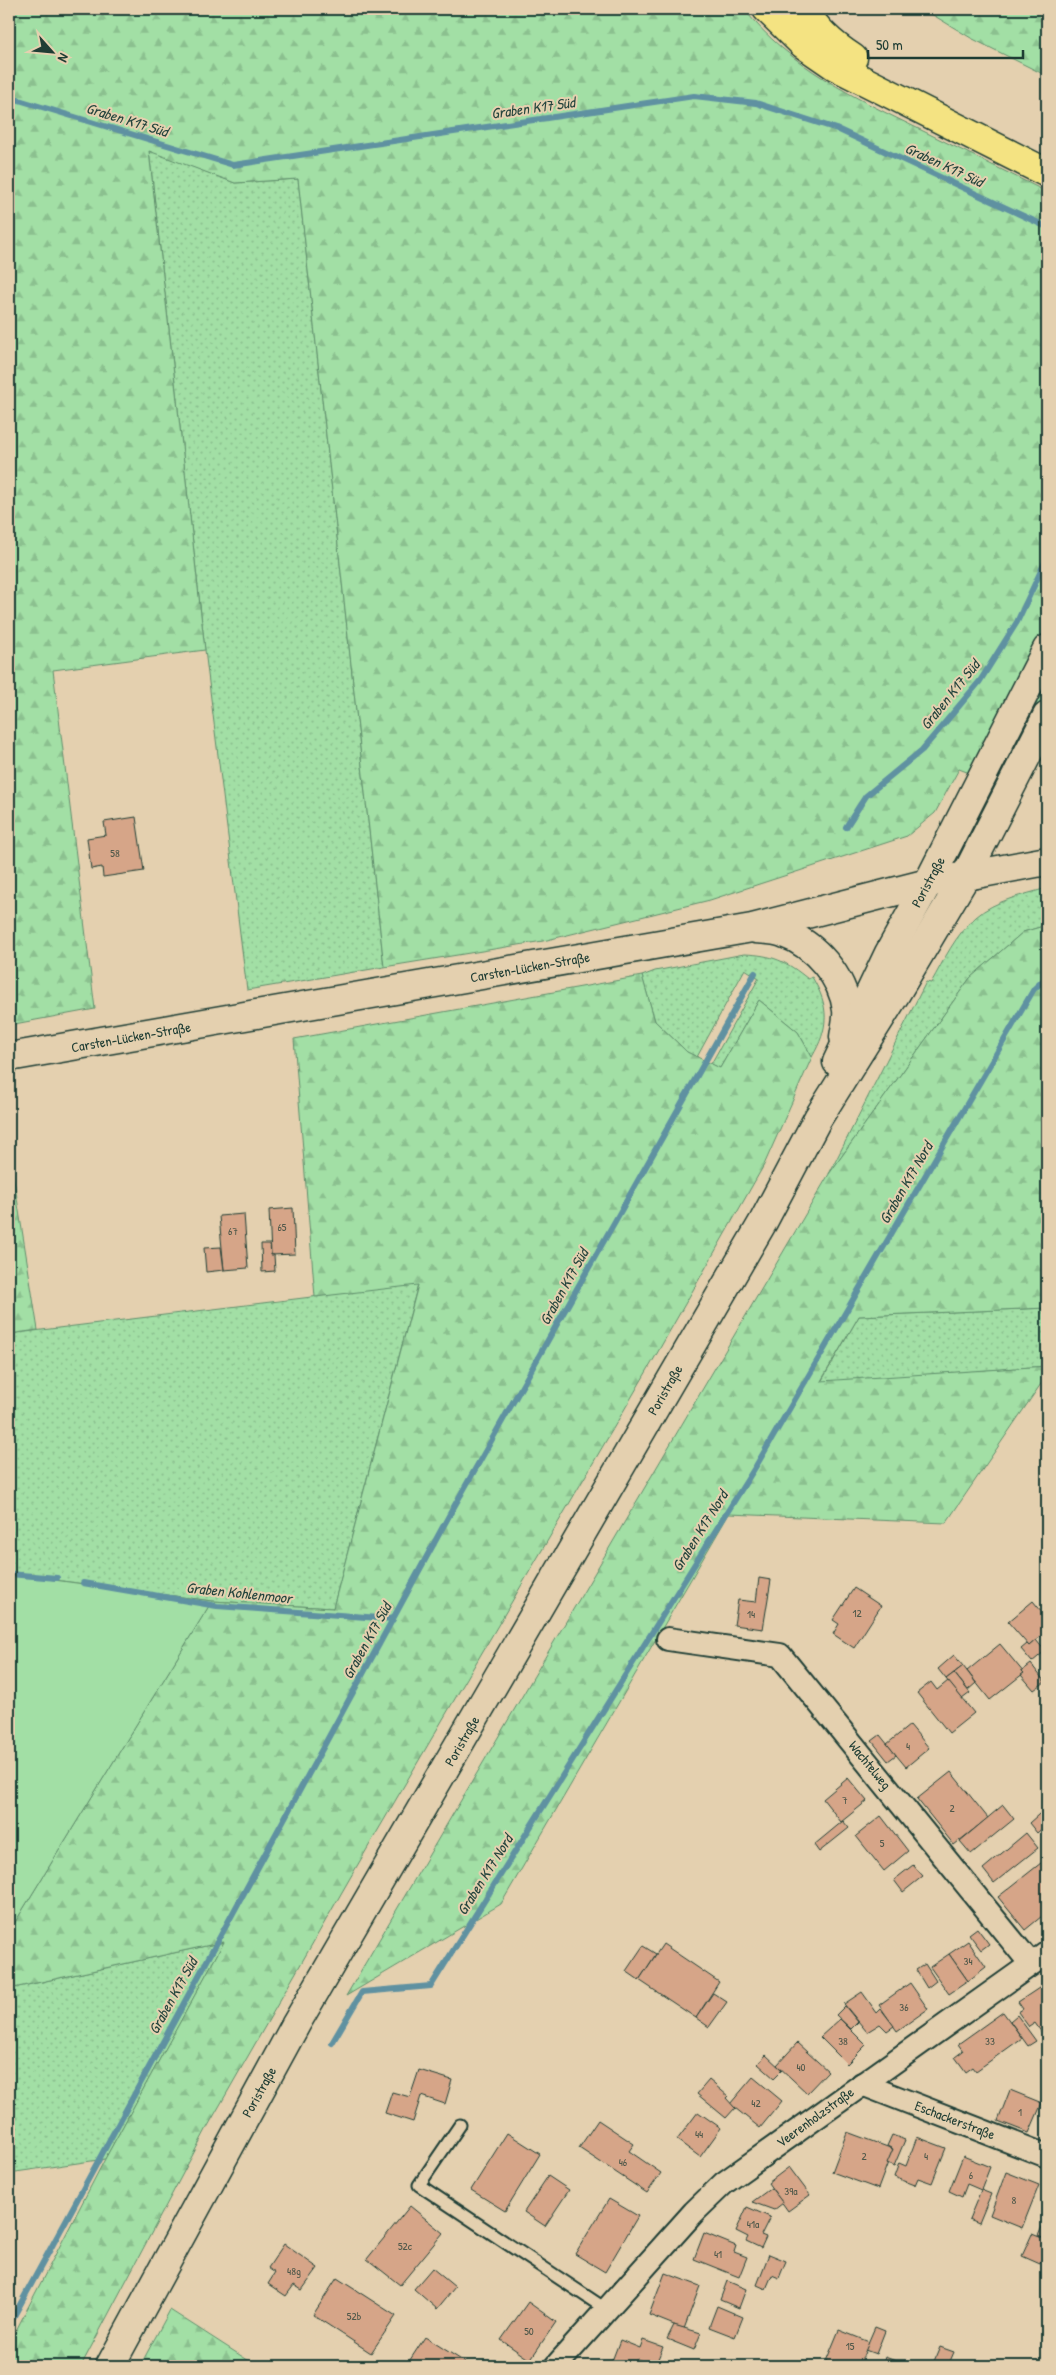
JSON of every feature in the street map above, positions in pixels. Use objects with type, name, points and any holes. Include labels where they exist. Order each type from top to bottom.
[{"type":"highway","points":[[767,9],[803,44],[835,66],[1047,173]]},
{"type":"highway","points":[[804,9],[810,20],[836,48],[877,74],[1047,159]]},
{"type":"main road","name":"Poristraße","points":[[818,1118],[842,1048],[889,953],[928,883],[1047,649]]},
{"type":"main road","name":"Poristraße","points":[[110,2366],[296,2024],[763,1222],[818,1118],[896,995],[965,877],[1047,716]]},
{"type":"main road","points":[[1047,743],[1045,756],[1047,765]]},
{"type":"main road","name":"Carsten-Lücken-Straße","points":[[9,1057],[752,928],[928,883],[1047,861]]},
{"type":"main road","points":[[752,928],[783,933],[807,945],[834,972],[848,1012],[842,1048]]},
{"type":"street","name":"Wachtelweg","points":[[668,1640],[780,1655],[1039,1958]]},
{"type":"street","name":"Veerenholzstraße","points":[[556,2366],[694,2212],[724,2183],[1039,1958]]},
{"type":"street","name":"Eschackerstraße","points":[[862,2084],[1047,2156]]},
{"type":"lane","points":[[460,2125],[418,2185],[607,2310]]},
{"type":"green space","points":[[9,9],[744,9],[762,30],[782,48],[848,93],[1047,192],[1047,625],[972,774],[959,769],[935,813],[907,836],[710,900],[543,941],[384,967],[298,179],[235,183],[149,151],[205,650],[53,670],[95,1009],[9,1025]]},
{"type":"green space","points":[[923,9],[1047,9],[1047,76],[971,38]]},
{"type":"green space","points":[[149,150],[235,183],[298,179],[384,967],[247,990],[205,650]]},
{"type":"green space","points":[[1047,683],[1047,693],[1001,785],[996,783]]},
{"type":"green space","points":[[1047,888],[1047,925],[1023,932],[970,978],[829,1174],[926,982],[931,983],[962,932],[976,917],[992,906]]},
{"type":"green space","points":[[1047,925],[1047,1308],[859,1316],[821,1381],[1047,1366],[1047,1375],[946,1523],[729,1514],[501,1904],[346,1996],[829,1174],[970,978],[1023,932]]},
{"type":"green space","points":[[744,954],[779,960],[808,979],[812,977],[822,998],[825,1017],[822,1036],[812,1057],[798,1032],[759,1000],[720,1068],[711,1064],[759,978],[745,969],[697,1057],[687,1052],[655,1021],[642,976],[655,971]]},
{"type":"green space","points":[[642,976],[655,1021],[687,1052],[720,1068],[759,1000],[798,1032],[812,1057],[764,1165],[651,1364],[350,1878],[208,2126],[81,2366],[9,2366],[9,2344],[105,2159],[224,1942],[9,1989],[9,1932],[212,1601],[333,1608],[418,1285],[315,1297],[294,1039]]},
{"type":"green space","points":[[9,1148],[38,1330],[9,1334]]},
{"type":"green space","points":[[418,1284],[333,1608],[212,1601],[9,1574],[9,1334]]},
{"type":"green space","points":[[1047,1308],[1047,1366],[821,1382],[859,1316]]},
{"type":"green space","points":[[9,1574],[212,1601],[9,1932]]},
{"type":"green space","points":[[224,1942],[105,2159],[9,2173],[9,1989]]},
{"type":"green space","points":[[170,2310],[257,2366],[140,2366]]},
{"type":"building","points":[[136,817],[144,871],[103,877],[102,867],[91,869],[87,838],[106,835],[104,822]]},
{"type":"building","points":[[293,1208],[295,1254],[271,1255],[269,1210]]},
{"type":"building","points":[[244,1214],[248,1268],[224,1270],[219,1216]]},
{"type":"building","points":[[261,1244],[270,1244],[271,1255],[274,1255],[275,1271],[262,1272]]},
{"type":"building","points":[[221,1247],[224,1270],[206,1272],[204,1248]]},
{"type":"building","points":[[759,1578],[771,1580],[763,1629],[734,1625],[738,1600],[756,1602]]},
{"type":"building","points":[[854,1588],[881,1606],[854,1648],[833,1634],[839,1624],[833,1620]]},
{"type":"building","points":[[1033,1601],[1047,1618],[1047,1631],[1029,1646],[1008,1622]]},
{"type":"building","points":[[1036,1640],[1045,1651],[1032,1662],[1021,1649],[1027,1644],[1029,1646]]},
{"type":"building","points":[[1000,1644],[1024,1673],[990,1700],[967,1671]]},
{"type":"building","points":[[954,1655],[963,1666],[946,1679],[938,1669]]},
{"type":"building","points":[[1031,1664],[1045,1682],[1034,1690],[1021,1675],[1024,1673],[1022,1671]]},
{"type":"building","points":[[963,1666],[976,1683],[968,1690],[954,1673]]},
{"type":"building","points":[[954,1673],[970,1693],[962,1699],[946,1679]]},
{"type":"building","points":[[948,1681],[974,1713],[949,1733],[917,1693],[931,1682],[937,1690]]},
{"type":"building","points":[[910,1725],[929,1748],[906,1767],[887,1744]]},
{"type":"building","points":[[880,1735],[896,1755],[888,1761],[872,1741]]},
{"type":"building","points":[[951,1772],[988,1818],[954,1845],[917,1799]]},
{"type":"building","points":[[848,1778],[867,1801],[841,1822],[823,1799]]},
{"type":"building","points":[[1003,1805],[1014,1819],[971,1854],[960,1841]]},
{"type":"building","points":[[1047,1807],[1047,1824],[1037,1833],[1029,1823]]},
{"type":"building","points":[[881,1816],[908,1851],[884,1871],[856,1836]]},
{"type":"building","points":[[843,1821],[849,1828],[819,1852],[814,1845]]},
{"type":"building","points":[[1026,1833],[1038,1848],[994,1883],[983,1869]]},
{"type":"building","points":[[1046,1859],[1047,1912],[1025,1930],[998,1897]]},
{"type":"building","points":[[913,1865],[923,1876],[903,1892],[894,1880]]},
{"type":"building","points":[[977,1928],[989,1944],[981,1950],[969,1934]]},
{"type":"building","points":[[968,1941],[986,1967],[968,1981],[949,1954]]},
{"type":"building","points":[[663,1944],[719,1982],[696,2018],[639,1980]]},
{"type":"building","points":[[643,1946],[656,1954],[639,1980],[626,1971]]},
{"type":"building","points":[[949,1954],[968,1981],[949,1994],[930,1967]]},
{"type":"building","points":[[925,1964],[936,1981],[927,1988],[916,1970]]},
{"type":"building","points":[[910,1983],[928,2009],[897,2031],[879,2005]]},
{"type":"building","points":[[1042,1986],[1047,1994],[1047,2040],[1035,2023],[1029,2027],[1018,2012],[1023,2009],[1018,2002]]},
{"type":"building","points":[[862,1992],[877,2013],[881,2009],[894,2026],[887,2031],[880,2024],[867,2032],[844,2004]]},
{"type":"building","points":[[713,1993],[727,2002],[709,2027],[696,2018]]},
{"type":"building","points":[[845,2006],[858,2022],[851,2029],[836,2015]]},
{"type":"building","points":[[1003,2012],[1022,2038],[976,2071],[973,2067],[966,2072],[955,2057],[963,2051],[958,2044]]},
{"type":"building","points":[[1017,2015],[1036,2041],[1028,2046],[1010,2021]]},
{"type":"building","points":[[840,2019],[866,2045],[847,2064],[820,2037]]},
{"type":"building","points":[[797,2043],[828,2071],[807,2093],[777,2065]]},
{"type":"building","points":[[766,2055],[782,2070],[774,2078],[758,2064]]},
{"type":"building","points":[[419,2070],[452,2080],[445,2104],[421,2096],[413,2122],[385,2113],[392,2092],[410,2097]]},
{"type":"building","points":[[753,2077],[782,2101],[760,2128],[730,2104]]},
{"type":"building","points":[[709,2080],[728,2096],[726,2098],[735,2108],[726,2118],[697,2094]]},
{"type":"building","points":[[1010,2090],[1042,2103],[1029,2133],[998,2121]]},
{"type":"building","points":[[698,2112],[721,2128],[700,2157],[677,2140]]},
{"type":"building","points":[[598,2120],[634,2144],[629,2151],[661,2173],[647,2193],[579,2148]]},
{"type":"building","points":[[847,2132],[893,2149],[878,2189],[832,2172]]},
{"type":"building","points":[[507,2133],[540,2154],[505,2211],[471,2190]]},
{"type":"building","points":[[892,2135],[905,2140],[894,2166],[887,2163],[893,2149],[887,2146]]},
{"type":"building","points":[[917,2137],[946,2148],[932,2183],[918,2178],[915,2185],[894,2177],[899,2163],[906,2166]]},
{"type":"building","points":[[963,2156],[990,2167],[981,2190],[967,2184],[962,2197],[949,2191]]},
{"type":"building","points":[[789,2167],[810,2195],[788,2211],[768,2183]]},
{"type":"building","points":[[1006,2172],[1039,2185],[1022,2228],[990,2215]]},
{"type":"building","points":[[548,2176],[569,2190],[545,2226],[524,2212]]},
{"type":"building","points":[[771,2188],[783,2203],[774,2210],[752,2202]]},
{"type":"building","points":[[981,2190],[991,2194],[979,2223],[969,2219]]},
{"type":"building","points":[[609,2199],[638,2216],[605,2272],[575,2254]]},
{"type":"building","points":[[410,2206],[443,2233],[400,2285],[367,2259]]},
{"type":"building","points":[[747,2207],[770,2217],[761,2235],[766,2237],[761,2248],[746,2241],[748,2237],[736,2231]]},
{"type":"building","points":[[1047,2215],[1047,2240],[1038,2236]]},
{"type":"building","points":[[704,2233],[736,2246],[734,2252],[747,2257],[739,2277],[694,2259]]},
{"type":"building","points":[[1032,2234],[1047,2240],[1047,2246],[1040,2264],[1022,2256]]},
{"type":"building","points":[[284,2244],[318,2268],[302,2290],[294,2285],[286,2296],[268,2284],[275,2273],[268,2268]]},
{"type":"building","points":[[769,2254],[786,2261],[779,2278],[772,2275],[766,2289],[757,2285]]},
{"type":"building","points":[[432,2268],[455,2287],[437,2309],[414,2289]]},
{"type":"building","points":[[665,2273],[700,2286],[684,2329],[649,2315]]},
{"type":"building","points":[[337,2278],[396,2316],[371,2353],[313,2315]]},
{"type":"building","points":[[727,2281],[746,2289],[739,2308],[720,2300]]},
{"type":"building","points":[[528,2302],[556,2322],[530,2360],[501,2340]]},
{"type":"building","points":[[717,2306],[743,2317],[735,2337],[709,2327]]},
{"type":"building","points":[[674,2325],[701,2333],[694,2350],[667,2339]]},
{"type":"building","points":[[875,2327],[885,2331],[876,2354],[865,2350]]},
{"type":"building","points":[[839,2330],[869,2342],[859,2366],[824,2366]]},
{"type":"building","points":[[425,2337],[471,2366],[406,2366]]},
{"type":"building","points":[[620,2340],[640,2348],[643,2340],[663,2347],[655,2366],[637,2359],[635,2366],[610,2366]]},
{"type":"building","points":[[940,2347],[954,2352],[948,2366],[932,2366]]},
{"type":"building","points":[[885,2357],[909,2366],[882,2366]]},
{"type":"waterway","name":"Graben K17 Süd","points":[[9,97],[233,165],[694,96],[756,103],[837,129],[1047,227]]},
{"type":"waterway","name":"Graben K17 Süd","points":[[846,827],[866,796],[922,750],[980,681],[1017,622],[1047,558]]},
{"type":"waterway","name":"Graben K17 Süd","points":[[9,2325],[451,1512],[755,973]]},
{"type":"waterway","name":"Graben K17 Nord","points":[[332,2043],[362,1992],[431,1986],[756,1466],[1034,989],[1047,977]]},
{"type":"waterway","name":"Graben Kohlenmoor","points":[[9,1574],[57,1578]]},
{"type":"waterway","name":"Graben Kohlenmoor","points":[[83,1583],[217,1606],[393,1619]]}]
